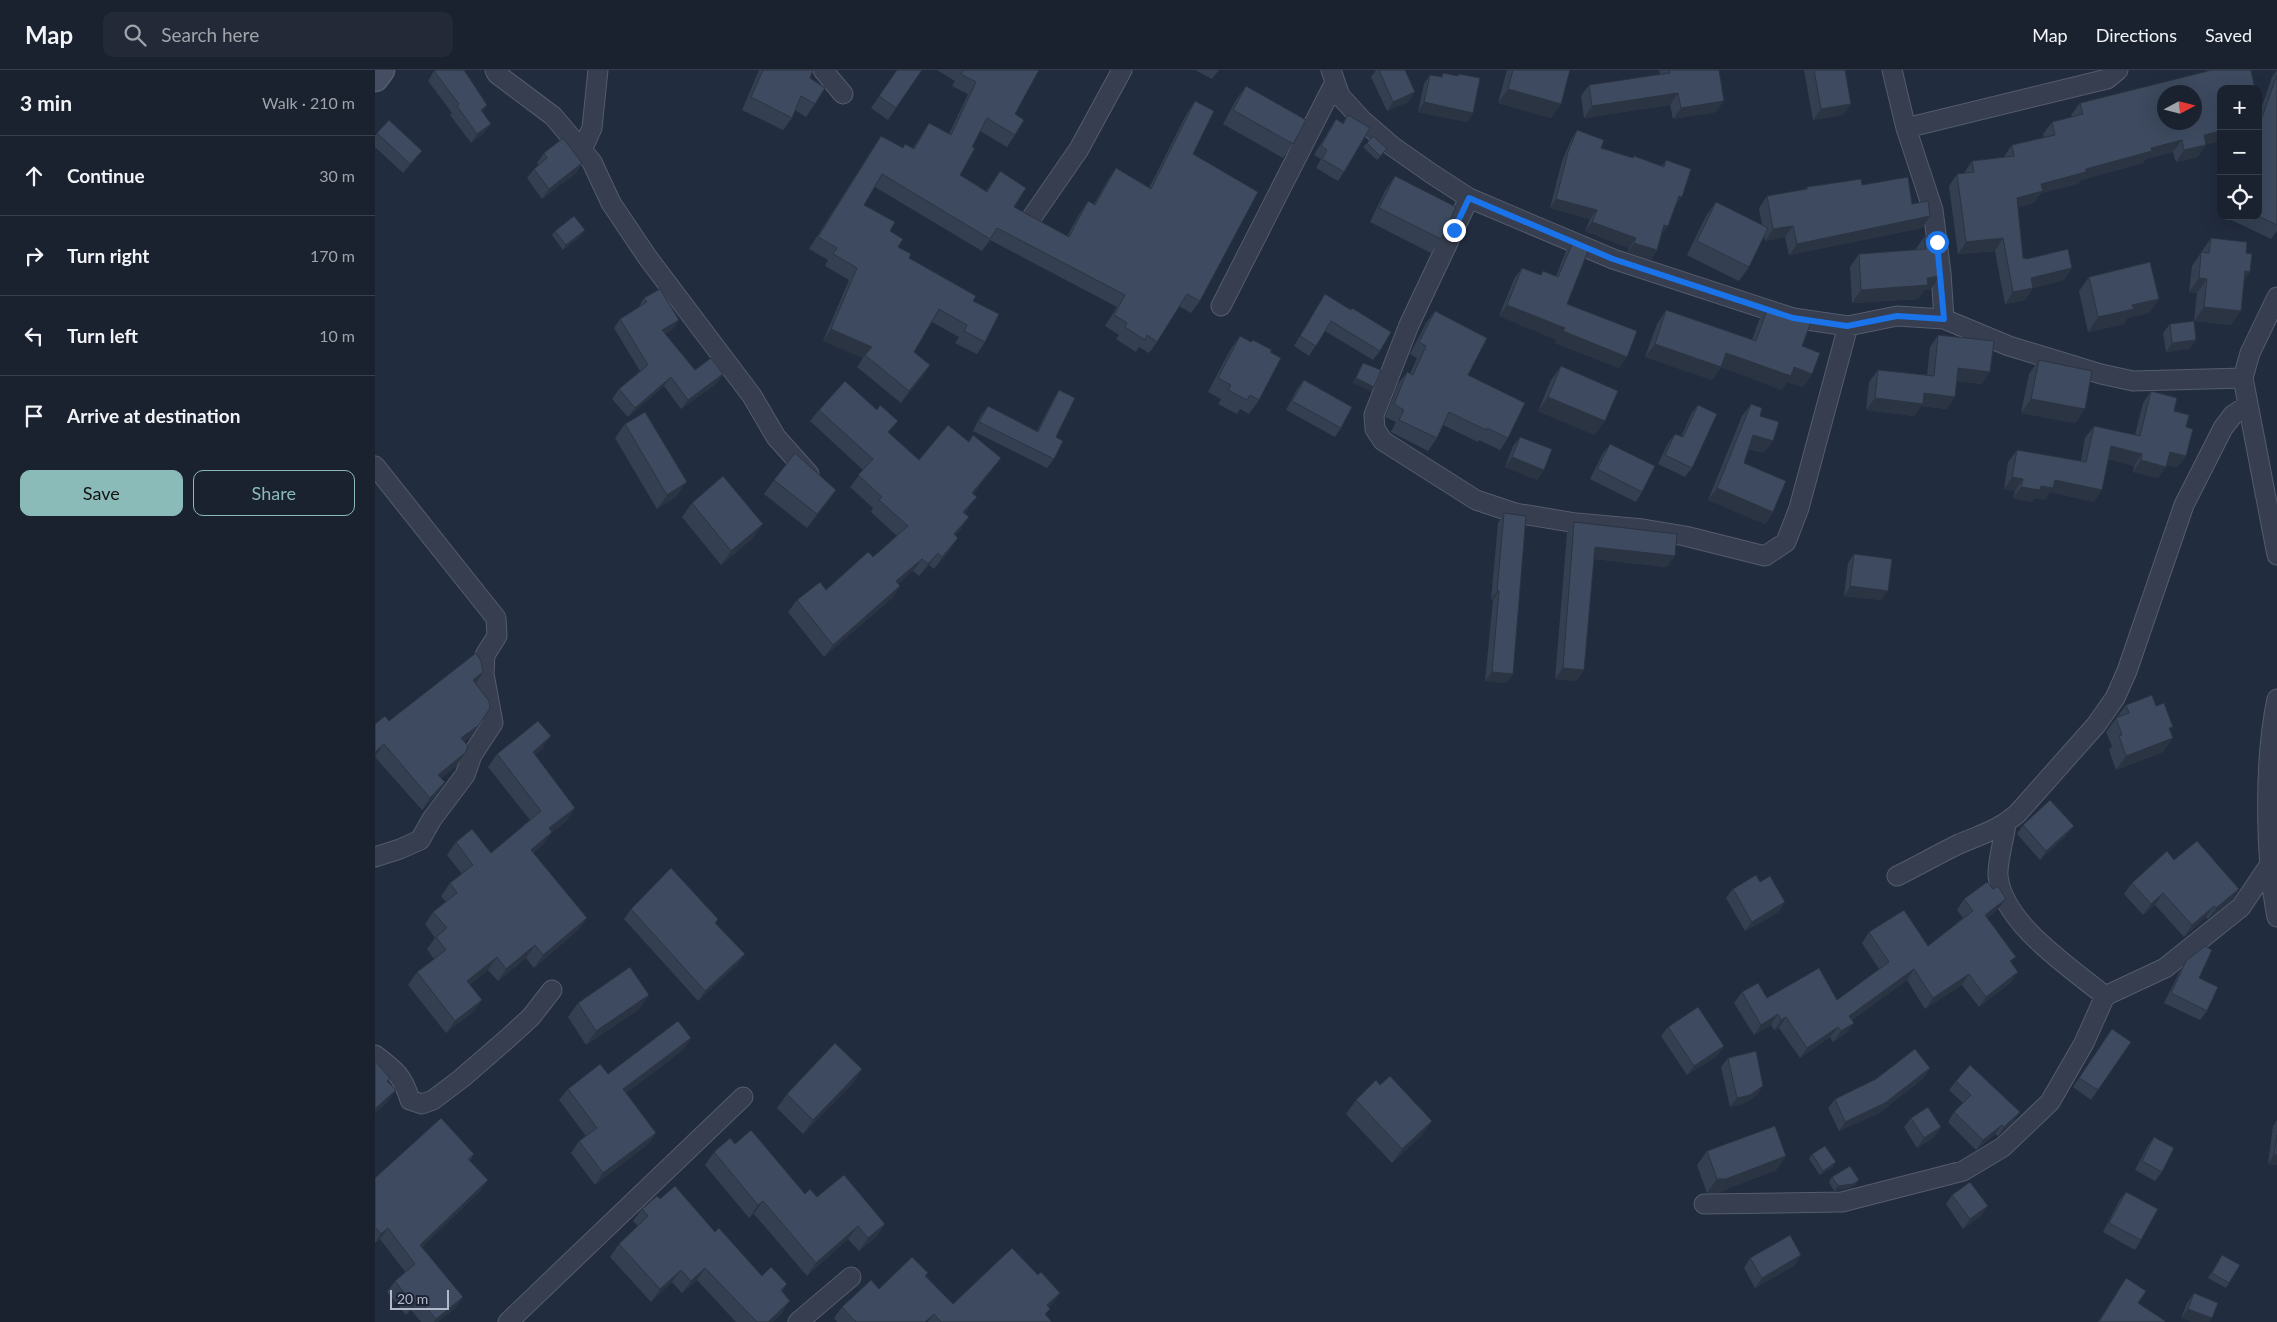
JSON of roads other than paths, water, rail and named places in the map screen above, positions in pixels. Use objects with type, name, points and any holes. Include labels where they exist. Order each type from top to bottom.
[{"type":"main road","points":[[375,78],[381,70]]},
{"type":"street","points":[[495,70],[497,74],[553,116],[592,162],[611,203],[648,258],[752,396],[775,437],[823,488]]},
{"type":"street","points":[[581,150],[592,128],[598,70]]},
{"type":"street","points":[[823,70],[843,94]]},
{"type":"street","points":[[1030,220],[1079,149],[1121,70]]},
{"type":"street","points":[[1892,70],[1906,128],[1933,210],[1941,273],[1944,319]]},
{"type":"street","points":[[1906,128],[2107,79],[2118,70]]},
{"type":"street","points":[[1333,76],[1339,96],[1363,121],[1391,146],[1469,198],[1613,259],[1793,318],[1847,326],[1897,316],[1944,319],[2009,346],[2101,374],[2133,381],[2243,378]]},
{"type":"street","points":[[1221,306],[1333,76]]},
{"type":"street","points":[[1469,198],[1409,325],[1374,415],[1375,429],[1383,441],[1475,500],[1515,513],[1576,524],[1685,536],[1765,556],[1786,542],[1799,508],[1847,326]]},
{"type":"street","points":[[2277,297],[2251,353],[2243,378],[2277,555]]},
{"type":"street","points":[[1897,876],[1961,843],[1980,837],[2006,824],[2097,725],[2115,698],[2127,671],[2184,505],[2223,428],[2233,415],[2248,405]]},
{"type":"street","points":[[375,466],[496,618],[497,636],[485,656],[483,674],[493,723],[472,755],[465,775],[432,819],[419,840],[401,849],[375,857]]},
{"type":"street","points":[[2263,487],[2277,500]]},
{"type":"street","points":[[2277,699],[2272,724],[2269,792],[2270,864],[2277,917]]},
{"type":"street","points":[[2006,824],[1998,875],[2003,900],[2035,939],[2105,996]]},
{"type":"street","points":[[1704,1204],[1841,1202],[1963,1171],[2003,1147],[2050,1102],[2084,1043],[2105,996],[2165,968],[2241,908],[2270,864]]},
{"type":"street","points":[[375,1055],[397,1072],[406,1084],[411,1100],[422,1104],[433,1100],[462,1078],[531,1017],[552,990]]},
{"type":"street","points":[[509,1322],[743,1097]]},
{"type":"street","points":[[798,1322],[851,1278]]}]
